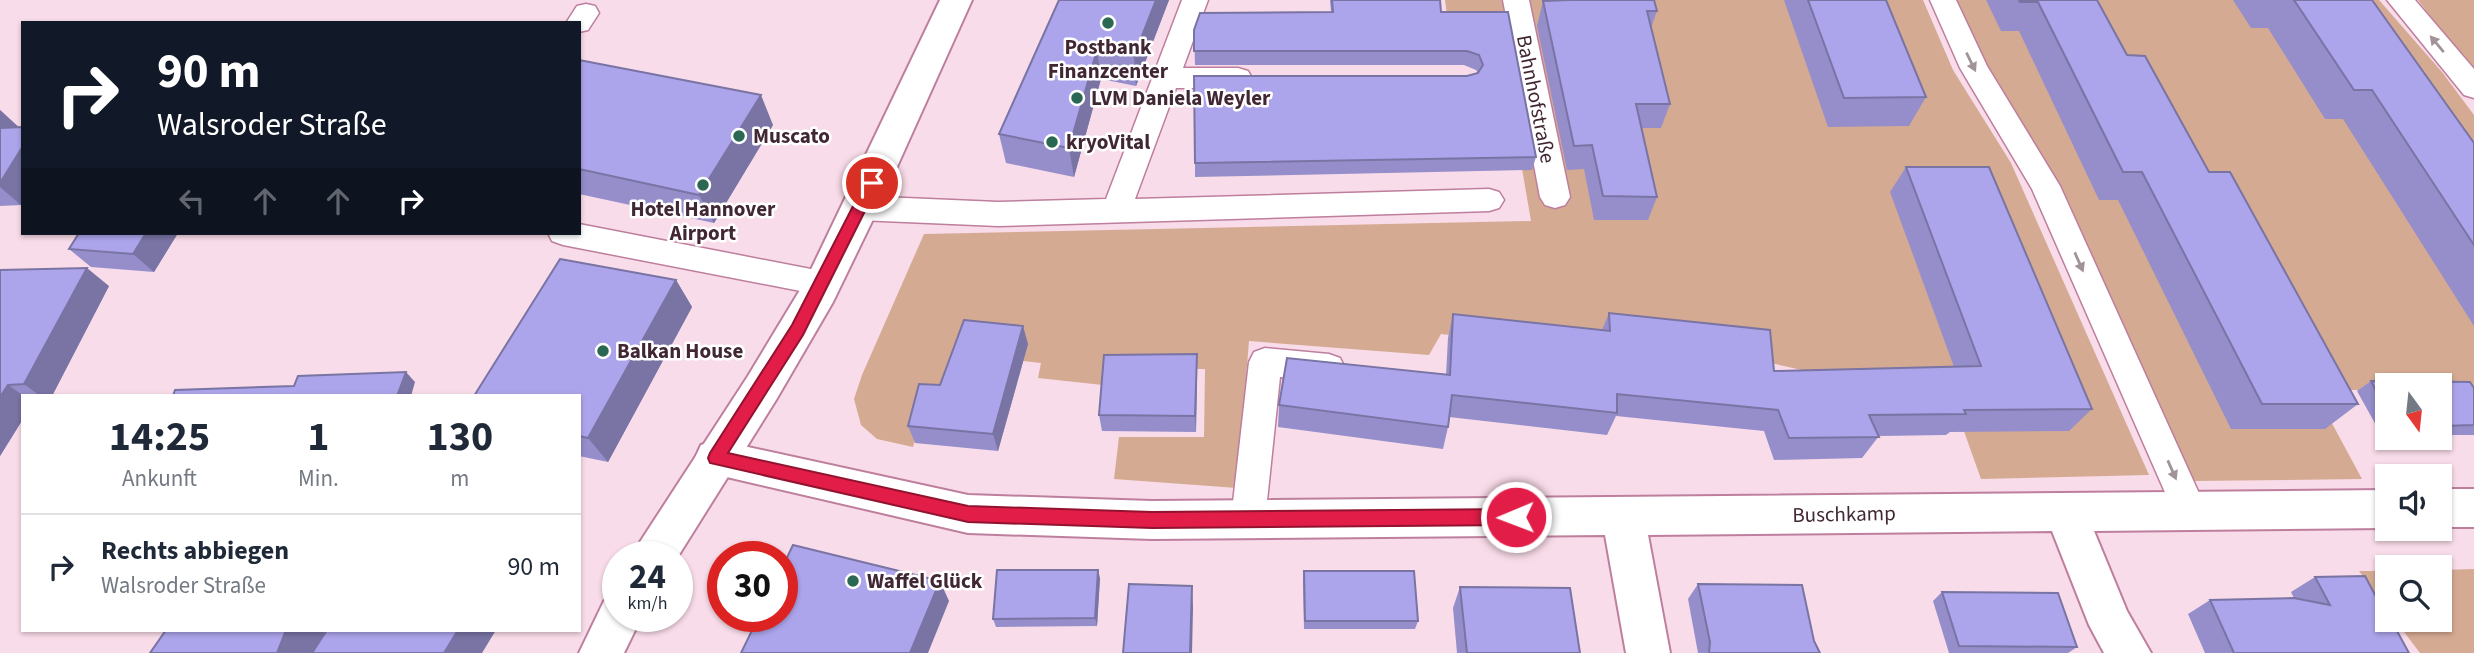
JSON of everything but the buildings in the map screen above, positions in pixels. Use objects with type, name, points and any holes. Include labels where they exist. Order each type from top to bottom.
[{"type":"street","points":[[664,541],[797,330],[885,158],[924,65],[956,0]]},
{"type":"street","name":"Buschkamp","points":[[716,458],[968,514],[1152,520],[2375,509]]},
{"type":"street","points":[[2452,508],[2474,508]]},
{"type":"street","points":[[2065,512],[2111,625],[2129,653]]},
{"type":"street","points":[[1623,516],[1648,653]]},
{"type":"street","points":[[601,653],[612,632]]},
{"type":"lane","points":[[1116,211],[1195,0]]},
{"type":"lane","name":"Bahnhofstraße","points":[[1516,0],[1555,197]]},
{"type":"lane","points":[[1943,0],[1973,68],[2045,186],[2190,511]]},
{"type":"lane","points":[[2400,0],[2474,88]]},
{"type":"lane","points":[[1166,78],[1261,78]]},
{"type":"lane","points":[[859,208],[998,214],[1489,201]]},
{"type":"lane","points":[[573,235],[821,284]]},
{"type":"lane","points":[[1248,520],[1265,362],[1361,370]]},
{"type":"shaded area","points":[[1445,0],[1923,0],[1953,70],[2011,163],[2149,475],[1981,479],[1951,395],[1820,374],[1757,360],[1605,354],[1441,334],[1429,355],[1249,341],[1237,488],[1114,479],[1119,437],[1204,437],[1205,369],[1123,369],[1103,385],[1038,378],[1041,363],[1023,361],[1027,345],[946,402],[925,401],[913,447],[877,439],[861,425],[854,399],[924,234],[1531,221],[1497,23],[1448,22]]},
{"type":"shaded area","points":[[1954,0],[2379,0],[2442,72],[2474,115],[2474,389],[2452,386],[2452,373],[2375,373],[2375,390],[2314,390],[2362,479],[2193,481],[1984,66]]},
{"type":"shaded area","points":[[2418,0],[2474,0],[2474,74]]},
{"type":"shaded area","points":[[2474,569],[2474,653],[2420,653],[2404,632],[2452,632],[2452,570]]},
{"type":"shaded area","points":[[2359,571],[2375,571],[2375,593]]},
{"type":"place","name":"Postbank Finanzcenter","points":[[1108,23]]},
{"type":"place","name":"LVM Daniela Weyler","points":[[1077,98]]},
{"type":"place","name":"Muscato","points":[[739,136]]},
{"type":"place","name":"kryoVital","points":[[1052,142]]},
{"type":"place","name":"Hotel Hannover Airport","points":[[703,185]]},
{"type":"place","name":"Balkan House","points":[[603,351]]},
{"type":"place","name":"Waffel Glück","points":[[853,581]]},
{"type":"route","points":[[872,183],[797,330],[716,458],[968,514],[1152,520],[1516,517]]}]
